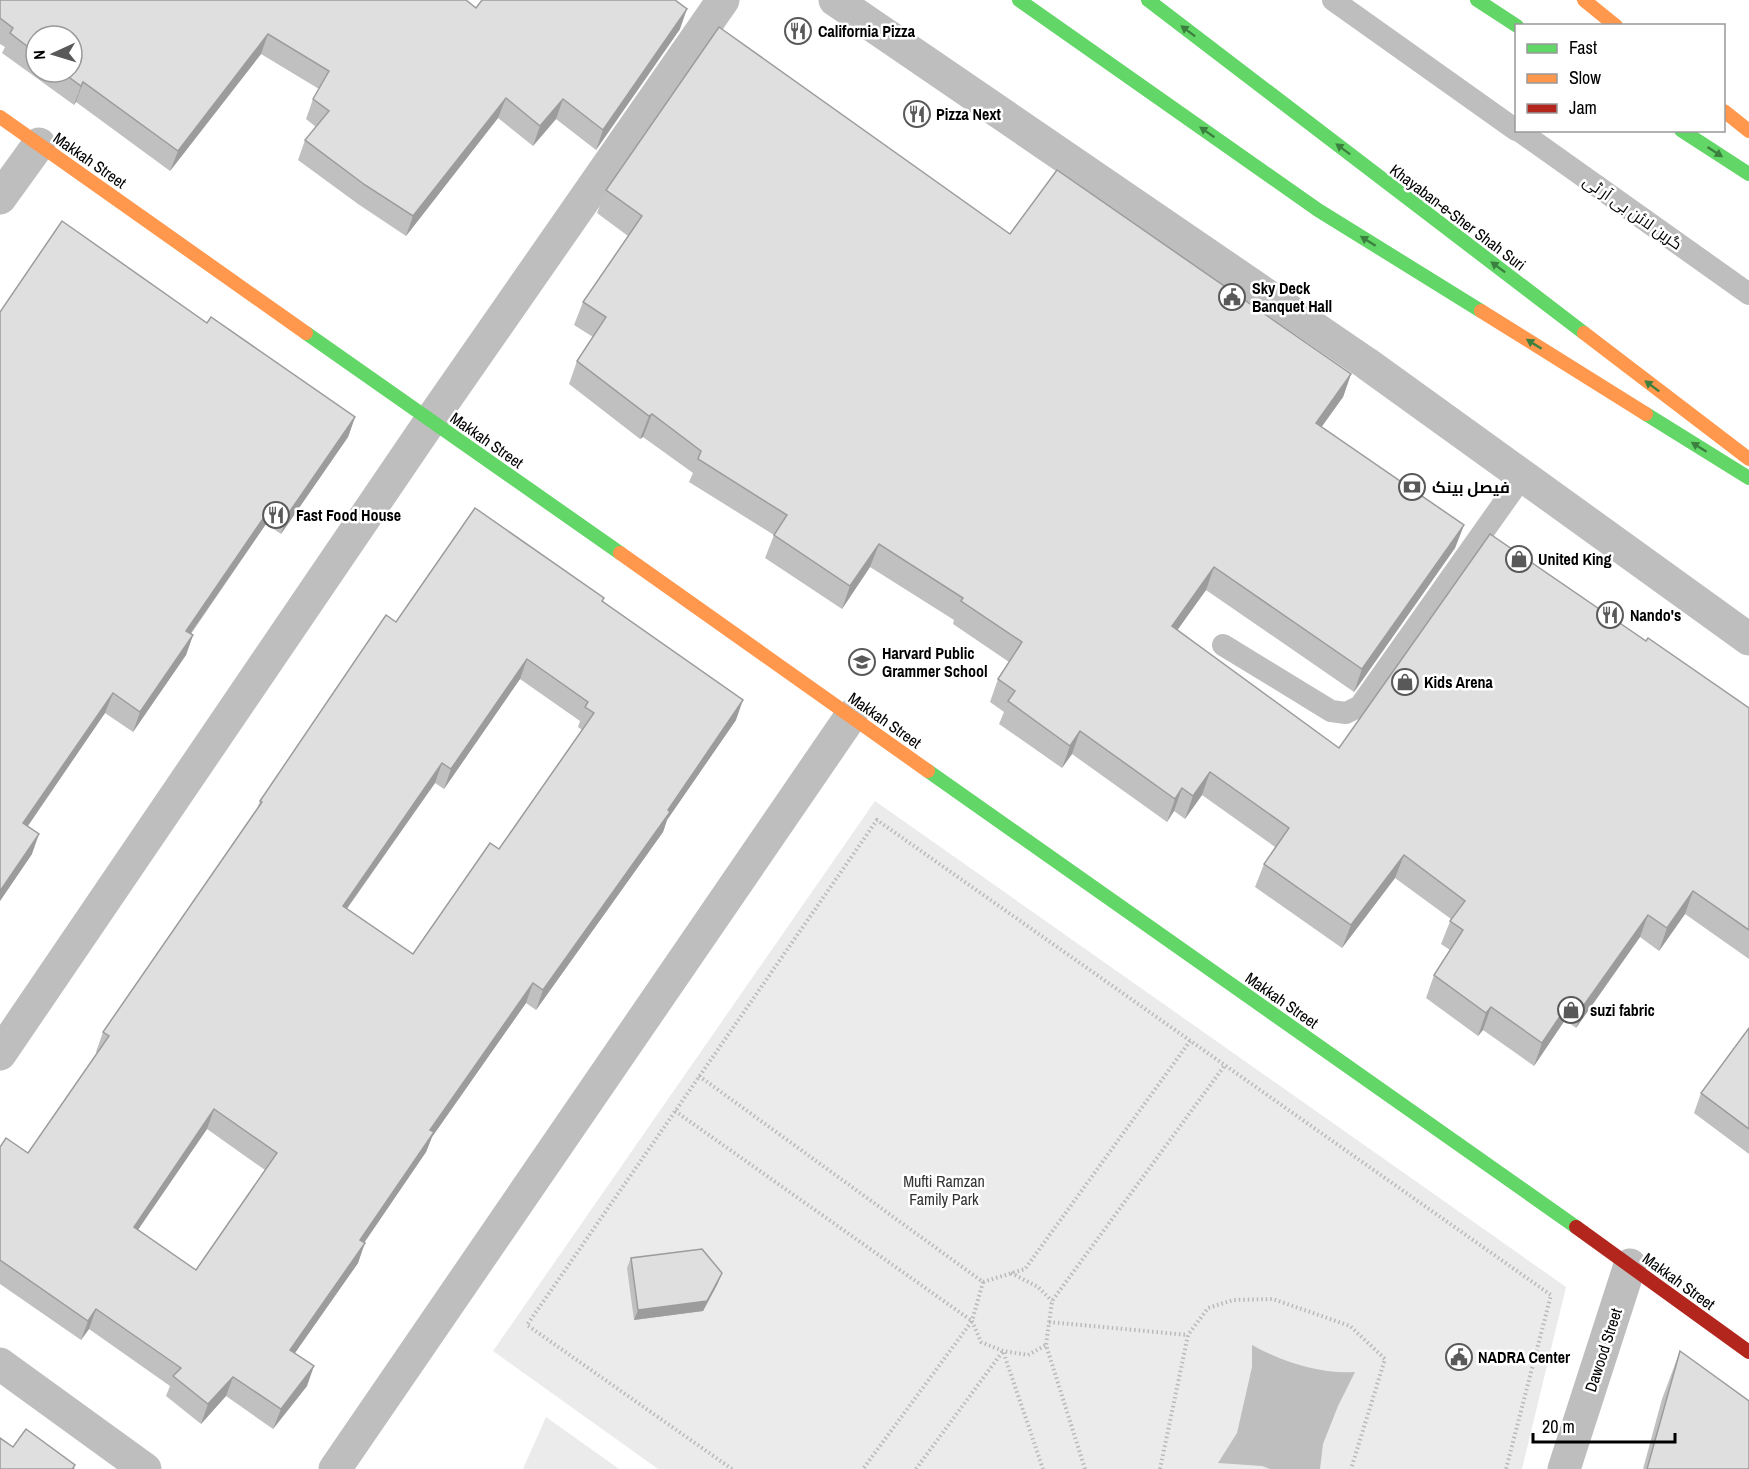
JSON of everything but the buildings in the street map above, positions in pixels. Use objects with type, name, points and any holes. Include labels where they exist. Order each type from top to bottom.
[{"type":"street","points":[[0,1054],[431,420],[723,0]]},
{"type":"street","points":[[835,0],[1366,363],[1749,639]]},
{"type":"street","points":[[1019,0],[1318,210],[1749,478]]},
{"type":"street","name":"Khayaban-e-Sher Shah Suri","points":[[1148,0],[1749,459]]},
{"type":"street","points":[[1477,0],[1515,25]]},
{"type":"street","points":[[1584,0],[1614,24]]},
{"type":"street","points":[[1725,112],[1749,131]]},
{"type":"street","name":"Makkah Street","points":[[0,117],[1630,1265],[1749,1352]]},
{"type":"street","points":[[1684,132],[1749,174]]},
{"type":"street","points":[[0,198],[39,144]]},
{"type":"street","points":[[335,1469],[851,716]]},
{"type":"street","name":"Dawood Street","points":[[1564,1469],[1630,1265]]},
{"type":"street","points":[[0,1364],[145,1469]]},
{"type":"lane","name":"گرین لائن بی آر ٹی","points":[[1333,0],[1515,129]]},
{"type":"lane","name":"گرین لائن بی آر ٹی","points":[[1520,132],[1749,294]]},
{"type":"lane","points":[[1223,645],[1331,711],[1346,713],[1360,706],[1522,477]]},
{"type":"path","points":[[732,1469],[527,1325],[876,820],[1551,1295],[1506,1469]]},
{"type":"path","points":[[984,1282],[1025,1269],[1190,1041]]},
{"type":"path","points":[[1085,1469],[1046,1345],[1052,1301],[1225,1065]]},
{"type":"path","points":[[699,1076],[984,1282]]},
{"type":"path","points":[[675,1111],[972,1321],[981,1342],[1004,1351],[1028,1355],[1046,1345]]},
{"type":"path","points":[[1011,1273],[1038,1287],[1052,1301]]},
{"type":"path","points":[[863,1469],[972,1321],[984,1282]]},
{"type":"path","points":[[1160,1469],[1188,1335],[1208,1308],[1233,1300],[1273,1299],[1350,1326],[1385,1359],[1351,1469]]},
{"type":"path","points":[[1049,1322],[1188,1335]]},
{"type":"path","points":[[916,1469],[1004,1351]]},
{"type":"path","points":[[1004,1351],[1043,1469]]},
{"type":"green space","name":"Mufti Ramzan Family Park","points":[[875,801],[1566,1287],[1522,1469],[658,1469],[493,1351]]},
{"type":"green space","points":[[546,1417],[619,1469],[523,1469]]},
{"type":"shaded area","points":[[1252,1345],[1302,1366],[1328,1371],[1355,1372],[1323,1444],[1320,1469],[1270,1469],[1262,1466],[1218,1463],[1237,1433],[1252,1367]]},
{"type":"traffic: fast","points":[[1019,0],[1318,210],[1481,311]]},
{"type":"traffic: fast","points":[[1148,0],[1584,333]]},
{"type":"traffic: fast","points":[[1477,0],[1515,25]]},
{"type":"traffic: fast","points":[[1684,132],[1749,174]]},
{"type":"traffic: fast","points":[[306,333],[620,553]]},
{"type":"traffic: fast","points":[[1646,414],[1749,478]]},
{"type":"traffic: fast","points":[[928,771],[1576,1227]]},
{"type":"traffic: slow","points":[[1584,0],[1614,24]]},
{"type":"traffic: slow","points":[[1725,112],[1749,131]]},
{"type":"traffic: slow","points":[[0,117],[306,333]]},
{"type":"traffic: slow","points":[[1481,311],[1646,414]]},
{"type":"traffic: slow","points":[[1584,333],[1749,459]]},
{"type":"traffic: slow","points":[[620,553],[928,771]]},
{"type":"traffic: jam","points":[[1576,1227],[1749,1352]]},
{"type":"place","name":"California Pizza","points":[[798,31]]},
{"type":"place","name":"Pizza Next","points":[[917,114]]},
{"type":"place","name":"Sky Deck Banquet Hall","points":[[1232,297]]},
{"type":"place","name":"فیصل بینک","points":[[1412,487]]},
{"type":"place","name":"Fast Food House","points":[[276,515]]},
{"type":"place","name":"United King","points":[[1519,559]]},
{"type":"place","name":"Nando's","points":[[1610,615]]},
{"type":"place","name":"Harvard Public Grammer School","points":[[862,662]]},
{"type":"place","name":"Kids Arena","points":[[1405,682]]},
{"type":"place","name":"suzi fabric","points":[[1571,1010]]},
{"type":"place","name":"NADRA Center","points":[[1459,1357]]}]
